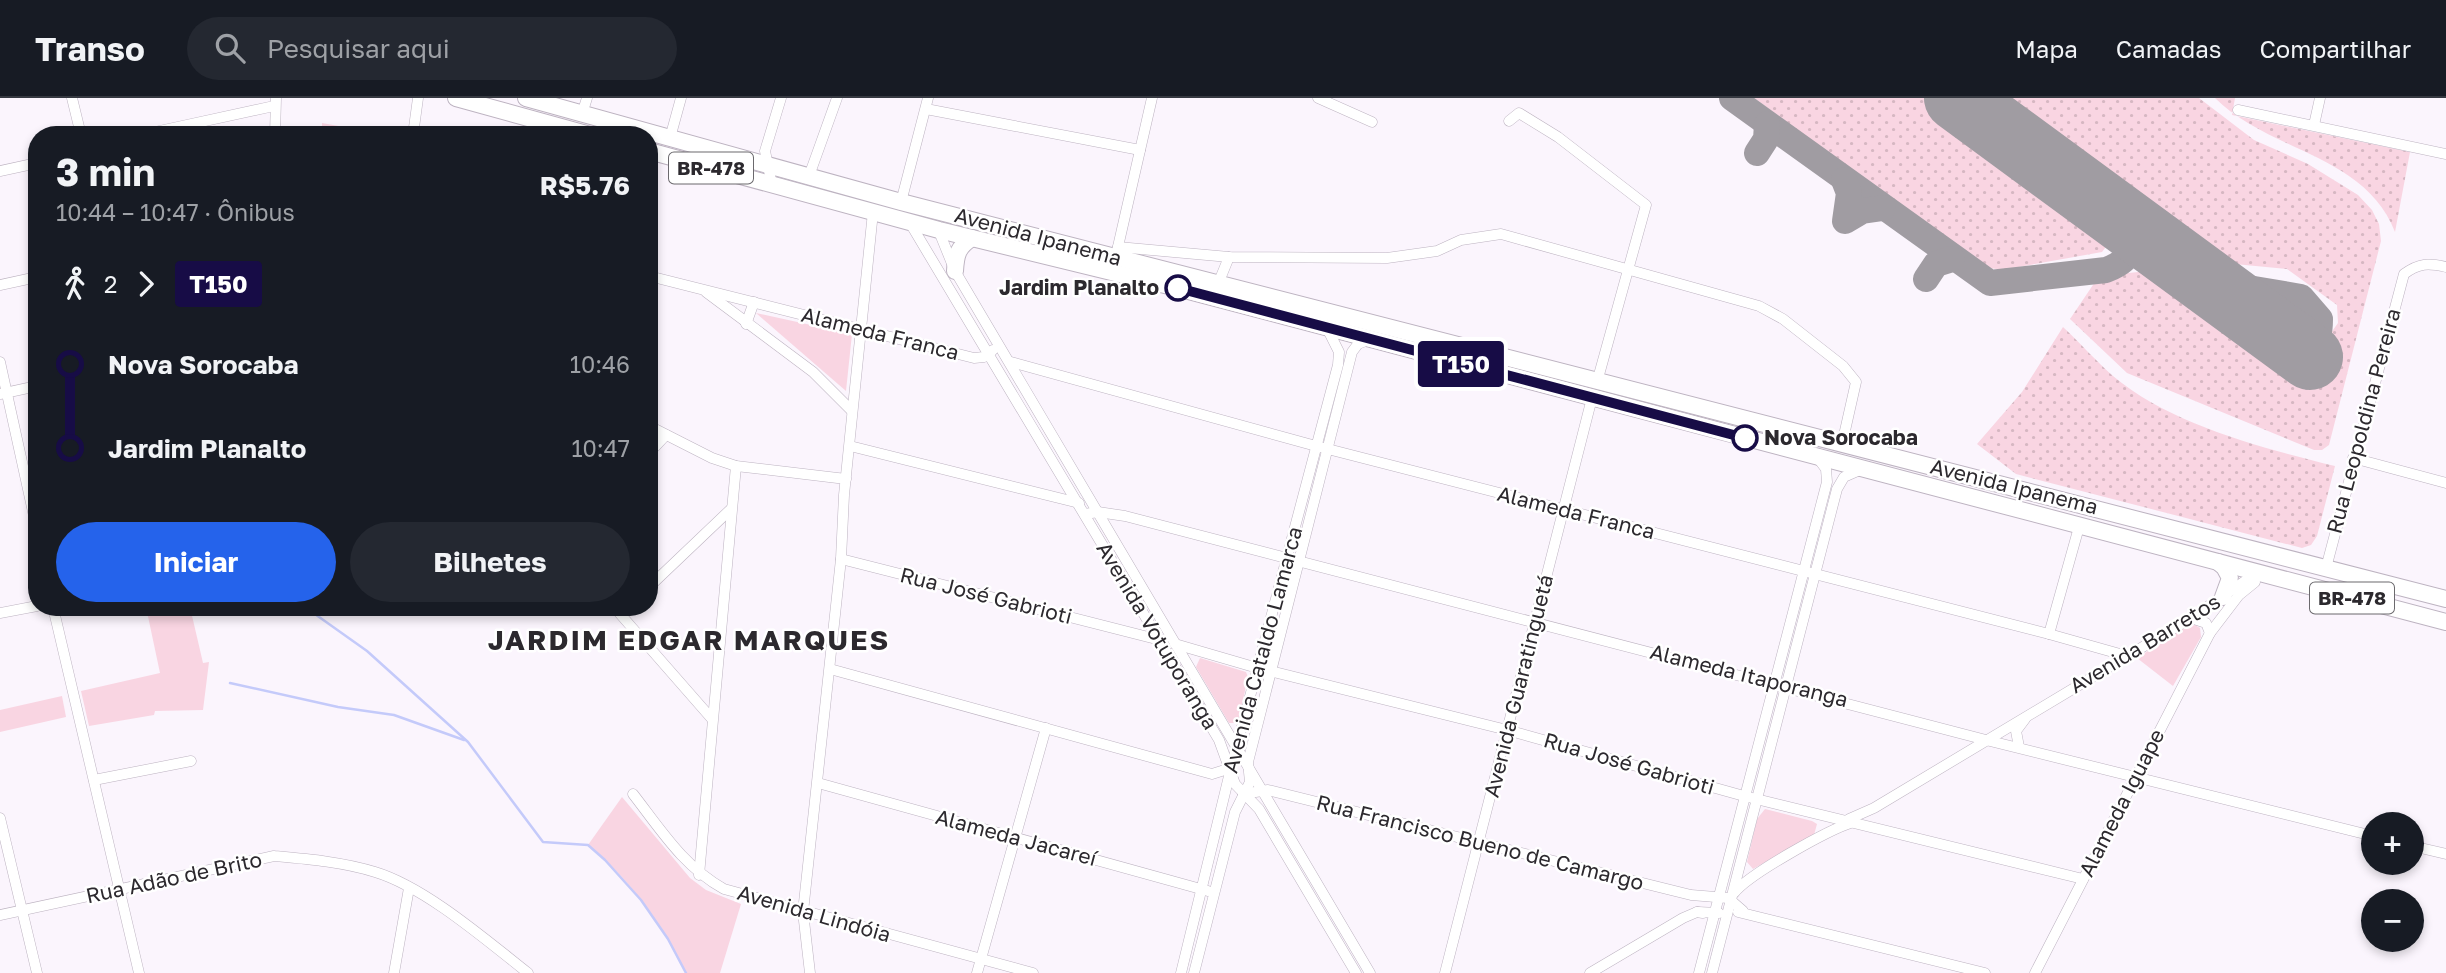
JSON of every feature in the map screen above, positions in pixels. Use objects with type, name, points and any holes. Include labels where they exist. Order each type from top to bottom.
[{"type":"main road","points":[[456,98],[557,126]]},
{"type":"main road","name":"Avenida Ipanema","points":[[528,98],[584,106],[638,126]]},
{"type":"main road","name":"Avenida Ipanema","points":[[658,134],[901,202],[1116,252],[1218,284],[2446,599]]},
{"type":"main road","name":"Avenida Ipanema","points":[[658,153],[939,230],[1177,288],[1328,330],[2446,622]]},
{"type":"main road","points":[[955,271],[960,246],[972,238]]},
{"type":"main road","points":[[2263,573],[2279,561],[2295,559]]},
{"type":"main road","points":[[2218,562],[2224,566],[2230,578],[2223,597]]},
{"type":"street","points":[[72,98],[79,126]]},
{"type":"street","points":[[414,126],[418,98]]},
{"type":"street","points":[[670,138],[681,98]]},
{"type":"street","points":[[772,185],[765,150],[781,98]]},
{"type":"street","points":[[809,176],[836,98]]},
{"type":"street","points":[[1152,98],[1116,252],[1229,257],[1387,258],[1437,251],[1461,240],[1501,234],[1759,306],[1783,319],[1843,366],[1856,382],[1842,444]]},
{"type":"street","points":[[1318,98],[1372,122]]},
{"type":"street","points":[[2314,125],[2320,98]]},
{"type":"street","points":[[178,126],[275,102],[275,126]]},
{"type":"street","points":[[901,202],[927,104],[1140,150]]},
{"type":"street","points":[[2238,110],[2446,154]]},
{"type":"street","points":[[1509,121],[1519,113],[1558,138],[1646,205],[1597,382]]},
{"type":"street","points":[[0,171],[28,165]]},
{"type":"street","name":"Avenida Votuporanga","points":[[930,209],[955,271],[1237,746]]},
{"type":"street","points":[[810,973],[803,912],[841,559],[852,411],[873,212]]},
{"type":"street","name":"Avenida Votuporanga","points":[[910,222],[1224,749],[1239,761],[1263,789],[1370,973]]},
{"type":"street","points":[[1218,284],[1229,257]]},
{"type":"street","name":"Rua Leopoldina Pereira","points":[[2326,568],[2353,458],[2404,274],[2427,263],[2446,267]]},
{"type":"street","name":"Alameda Franca","points":[[658,278],[974,358],[989,354],[998,341]]},
{"type":"street","points":[[0,285],[28,279]]},
{"type":"street","name":"Alameda Franca","points":[[703,290],[813,372],[852,411]]},
{"type":"street","points":[[746,324],[754,302]]},
{"type":"street","name":"Avenida Cataldo Lamarca","points":[[1181,973],[1202,889],[1265,670],[1338,365],[1339,352],[1328,330]]},
{"type":"street","name":"Avenida Cataldo Lamarca","points":[[1293,559],[1328,449],[1352,352],[1358,344],[1368,340]]},
{"type":"street","points":[[0,362],[4,393],[28,493]]},
{"type":"street","name":"Alameda Franca","points":[[1011,362],[1328,449],[2127,656]]},
{"type":"street","points":[[1028,392],[1030,382],[1049,374]]},
{"type":"street","points":[[4,393],[28,388]]},
{"type":"street","name":"Avenida Guaratinguetá","points":[[1445,973],[1592,398]]},
{"type":"street","points":[[658,431],[712,458],[736,466],[846,479]]},
{"type":"street","points":[[658,443],[666,435]]},
{"type":"street","points":[[850,446],[1054,498],[1082,509],[1083,496],[1094,504]]},
{"type":"street","points":[[1699,973],[1827,482],[1826,470],[1817,457]]},
{"type":"street","points":[[2353,458],[2446,483]]},
{"type":"street","points":[[699,875],[736,466]]},
{"type":"street","points":[[1712,973],[1837,489],[1844,477],[1867,470]]},
{"type":"street","points":[[1054,498],[1065,492],[1067,483]]},
{"type":"street","name":"Avenida Votuporanga","points":[[1082,509],[1094,504]]},
{"type":"street","name":"Alameda Itaporanga","points":[[1094,504],[1125,516],[1986,740],[2361,833]]},
{"type":"street","points":[[658,578],[731,509]]},
{"type":"street","points":[[1112,537],[1115,525],[1125,516]]},
{"type":"street","points":[[2049,634],[2079,527]]},
{"type":"street","name":"Rua José Gabrioti","points":[[841,559],[1160,640]]},
{"type":"street","name":"Avenida Barretos","points":[[1731,898],[1748,880],[1874,808],[2263,573]]},
{"type":"street","name":"Alameda Iguape","points":[[2035,973],[2210,633],[2239,595],[2263,573]]},
{"type":"street","points":[[0,613],[28,608]]},
{"type":"street","points":[[56,616],[139,973]]},
{"type":"street","points":[[626,616],[712,719]]},
{"type":"street","points":[[1132,632],[1142,629],[1147,617]]},
{"type":"street","points":[[2191,618],[2206,623],[2210,633]]},
{"type":"street","name":"Rua José Gabrioti","points":[[1175,644],[1265,670],[1507,730],[1744,796],[1852,820],[2083,879]]},
{"type":"street","points":[[2104,650],[2109,659],[2108,667]]},
{"type":"street","points":[[830,669],[1209,773],[1218,774],[1239,761]]},
{"type":"street","name":"Avenida Cataldo Lamarca","points":[[1194,973],[1235,812],[1250,782],[1239,761],[1237,746],[1265,670]]},
{"type":"street","points":[[2019,747],[2016,731],[2030,713]]},
{"type":"street","points":[[1227,728],[1237,730],[1243,724]]},
{"type":"street","points":[[977,973],[1045,727]]},
{"type":"street","points":[[1962,733],[1968,744],[1964,753]]},
{"type":"street","points":[[1209,773],[1221,767],[1224,749]]},
{"type":"street","points":[[94,780],[191,761]]},
{"type":"street","name":"Avenida Votuporanga","points":[[1239,761],[1242,794],[1255,805],[1356,973]]},
{"type":"street","name":"Alameda Jacareí","points":[[818,783],[1215,893]]},
{"type":"street","name":"Rua Francisco Bueno de Camargo","points":[[1242,794],[1263,789],[1686,894],[1731,898]]},
{"type":"street","name":"Avenida Lindóia","points":[[633,794],[699,875],[724,889],[1033,973]]},
{"type":"street","points":[[1276,813],[1277,802],[1286,794]]},
{"type":"street","name":"Avenida Cataldo Lamarca","points":[[1235,812],[1246,804],[1255,805]]},
{"type":"street","points":[[1822,814],[1825,824],[1823,836]]},
{"type":"street","points":[[0,818],[37,973]]},
{"type":"street","points":[[2424,849],[2446,854]]},
{"type":"street","name":"Rua Adão de Brito","points":[[0,915],[120,887],[274,856],[305,859],[376,872],[409,888],[461,922],[527,973]]},
{"type":"street","points":[[394,973],[409,888]]},
{"type":"street","points":[[1683,918],[1690,909],[1686,894]]},
{"type":"street","points":[[1731,898],[1743,911]]},
{"type":"street","points":[[1590,973],[1697,912],[1728,914],[1743,911],[1966,971],[1985,973]]},
{"type":"street","points":[[1697,912],[1706,915],[1712,923]]},
{"type":"shaded area","points":[[1754,98],[1927,98],[2103,227],[2109,236],[2108,244],[2102,252],[2002,270],[1984,267]]},
{"type":"shaded area","points":[[2002,98],[2199,98],[2254,140],[2308,164],[2358,195],[2372,210],[2379,224],[2381,241],[2329,445],[2322,450],[2314,450],[2127,373],[2070,319],[2099,276],[2148,271],[2184,285],[2303,372],[2338,323],[2337,305],[2287,269],[2224,263]]},
{"type":"shaded area","points":[[2215,98],[2235,98],[2232,112]]},
{"type":"shaded area","points":[[2237,116],[2410,152],[2395,232],[2381,206],[2362,186],[2314,156]]},
{"type":"shaded area","points":[[756,313],[852,334],[846,391]]},
{"type":"shaded area","points":[[2063,327],[2113,376],[2162,408],[2248,443],[2335,466],[2317,536],[2311,545],[2302,548],[2016,474],[1977,444],[2022,392]]},
{"type":"shaded area","points":[[148,616],[192,616],[203,663],[209,662],[203,710],[155,711],[154,715],[89,726],[81,691],[160,673]]},
{"type":"shaded area","points":[[2195,625],[2200,628],[2201,637],[2173,686],[2137,658],[2187,626]]},
{"type":"shaded area","points":[[1200,658],[1246,672],[1248,677],[1238,723],[1229,723],[1196,667]]},
{"type":"shaded area","points":[[62,696],[66,717],[0,732],[0,710]]},
{"type":"shaded area","points":[[622,797],[690,878],[706,890],[741,904],[720,973],[686,973],[641,900],[611,865],[588,845]]},
{"type":"shaded area","points":[[1765,809],[1817,824],[1814,835],[1753,869],[1747,862],[1757,819]]},
{"type":"waterway","points":[[318,616],[367,651],[468,742],[543,842],[588,845],[605,860],[641,900],[668,939],[686,973]]},
{"type":"waterway","points":[[230,683],[338,707],[394,715],[464,740]]},
{"type":"taxiway","points":[[1732,98],[1990,283],[2106,270],[2123,261],[2130,250],[2121,218]]},
{"type":"taxiway","points":[[1757,153],[1766,139],[1767,124]]},
{"type":"taxiway","points":[[1844,180],[1849,193],[1845,221],[1862,211],[1883,208]]},
{"type":"taxiway","points":[[1926,279],[1936,264],[1952,259]]},
{"type":"taxiway","points":[[2198,275],[2224,284],[2301,297],[2320,319],[2317,339],[2309,348],[2299,352],[2289,351],[2269,339],[2237,303]]},
{"type":"runway","points":[[1957,98],[2310,357]]},
{"type":"bus line","name":"T150","points":[[1178,288],[1328,330],[1745,438]]},
{"type":"place","name":"Jardim Planalto","points":[[1178,288]]},
{"type":"place","name":"Nova Sorocaba","points":[[1745,438]]},
{"type":"district","name":"JARDIM EDGAR MARQUES","points":[[689,640]]}]
